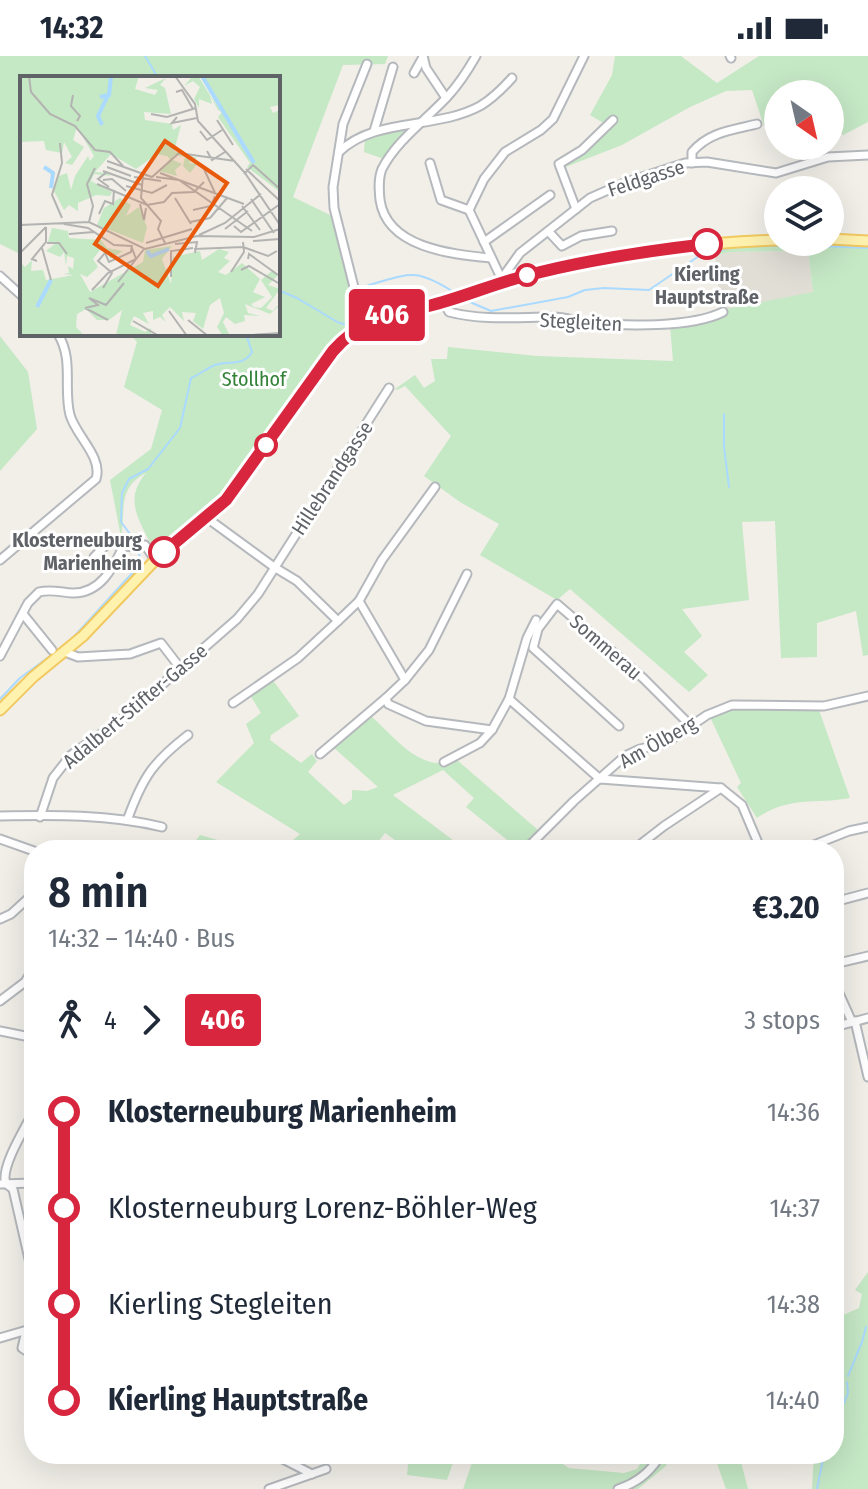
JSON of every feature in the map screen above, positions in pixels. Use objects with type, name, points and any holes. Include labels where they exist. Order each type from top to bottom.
[{"type":"main road","points":[[0,710],[33,677],[65,652],[155,560],[207,518],[239,484],[333,351],[367,323],[383,316],[460,297],[502,280],[621,255],[764,240]]},
{"type":"main road","points":[[844,240],[868,241]]},
{"type":"street","points":[[423,56],[426,68],[446,98]]},
{"type":"street","points":[[414,73],[423,56]]},
{"type":"street","points":[[476,56],[446,98],[418,125],[385,165],[380,176],[381,202],[387,222],[402,235],[440,251],[490,258]]},
{"type":"street","points":[[469,210],[484,179],[505,152],[553,119],[584,56]]},
{"type":"street","points":[[367,64],[343,124],[333,187],[334,208],[367,323]]},
{"type":"street","points":[[374,131],[393,67]]},
{"type":"street","points":[[338,152],[374,131],[418,125],[480,106],[512,78]]},
{"type":"street","points":[[576,209],[559,164],[582,150],[613,120]]},
{"type":"street","points":[[692,163],[692,152],[701,141],[715,133],[757,124]]},
{"type":"street","name":"Feldgasse","points":[[502,280],[520,253],[590,198],[624,183],[692,163],[707,162],[776,173],[828,157],[868,155]]},
{"type":"street","points":[[430,163],[441,200],[469,210],[502,280]]},
{"type":"street","points":[[484,242],[550,195]]},
{"type":"street","points":[[549,232],[562,246],[581,236],[612,231]]},
{"type":"street","points":[[0,276],[20,294]]},
{"type":"street","name":"Stegleiten","points":[[443,302],[449,312],[489,318],[552,317],[623,325],[668,324],[723,312]]},
{"type":"street","points":[[0,560],[96,479],[97,463],[71,419],[67,402],[69,371],[59,336]]},
{"type":"street","name":"Hillebrandgasse","points":[[274,567],[389,388]]},
{"type":"street","points":[[233,703],[298,658],[359,601],[382,560],[435,487]]},
{"type":"street","points":[[207,518],[297,581],[338,621]]},
{"type":"street","points":[[94,557],[110,541],[116,540],[123,547],[145,545],[155,560]]},
{"type":"street","points":[[0,656],[32,598],[40,591],[79,593],[96,586],[114,565],[123,547]]},
{"type":"street","name":"Adalbert-Stifter-Gasse","points":[[40,817],[53,778],[71,755],[125,717],[241,615],[274,567]]},
{"type":"street","points":[[320,754],[405,680],[429,650],[467,574]]},
{"type":"street","points":[[359,601],[405,680]]},
{"type":"street","name":"Sommerau","points":[[619,726],[533,648],[538,629],[557,604],[643,678],[691,726]]},
{"type":"street","points":[[23,614],[52,650]]},
{"type":"street","points":[[444,762],[480,743],[492,730],[509,699],[527,638],[536,620]]},
{"type":"street","points":[[65,652],[78,657],[130,654],[161,643],[181,669]]},
{"type":"street","name":"Am Ölberg","points":[[536,840],[625,756],[666,743],[719,709],[732,705],[824,706],[868,696]]},
{"type":"street","points":[[386,698],[388,704],[426,721],[492,730]]},
{"type":"street","points":[[509,699],[600,779],[729,791],[742,805],[758,840]]},
{"type":"street","points":[[128,818],[141,784],[161,756],[188,735]]},
{"type":"street","points":[[646,840],[721,788]]},
{"type":"street","points":[[0,816],[101,816],[128,818],[162,827]]},
{"type":"street","points":[[826,840],[868,827]]},
{"type":"street","points":[[0,839],[24,847]]},
{"type":"street","points":[[844,899],[868,893]]},
{"type":"street","points":[[0,919],[24,902]]},
{"type":"street","points":[[844,962],[868,956]]},
{"type":"street","points":[[0,1001],[24,983]]},
{"type":"street","points":[[844,1002],[854,1022],[868,1077]]},
{"type":"street","points":[[844,1024],[868,1018]]},
{"type":"street","points":[[0,1031],[24,1036]]},
{"type":"street","points":[[3,1184],[8,1164],[24,1131]]},
{"type":"street","points":[[3,1184],[24,1183]]},
{"type":"street","points":[[3,1184],[13,1189],[24,1237]]},
{"type":"street","points":[[0,1338],[24,1331]]},
{"type":"street","points":[[292,1464],[312,1474]]},
{"type":"street","points":[[618,1489],[643,1477],[653,1464]]},
{"type":"street","points":[[269,1489],[326,1469]]},
{"type":"shaded area","points":[[731,252],[809,256],[813,293],[726,309],[719,292],[715,255]]},
{"type":"green space","name":"Stollhof","points":[[0,56],[388,56],[385,64],[343,65],[293,197],[332,216],[354,300],[356,320],[328,345],[252,457],[208,510],[154,551],[136,512],[135,493],[146,473],[131,486],[124,500],[121,537],[110,480],[151,449],[162,410],[124,387],[137,342],[132,336],[280,336],[280,76],[20,76],[20,254],[0,244]]},
{"type":"green space","points":[[615,56],[681,56],[717,83],[759,56],[868,56],[868,122],[844,134],[844,80],[764,80],[764,126],[752,90],[726,91],[622,145],[563,168],[610,131],[590,115],[612,75]]},
{"type":"green space","points":[[406,132],[384,159],[364,152],[365,137]]},
{"type":"green space","points":[[764,244],[764,252],[715,255],[715,249],[729,245]]},
{"type":"green space","points":[[844,244],[868,246],[868,655],[863,656],[856,611],[817,623],[817,657],[781,658],[775,521],[742,522],[749,600],[682,609],[702,636],[684,652],[708,675],[689,692],[570,589],[557,600],[480,555],[499,524],[460,502],[424,476],[451,436],[405,386],[395,389],[415,375],[424,388],[435,381],[431,359],[447,359],[448,347],[537,356],[673,361],[670,326],[719,317],[726,309],[813,292],[809,256],[844,256]]},
{"type":"green space","points":[[0,336],[28,372],[37,429],[0,471]]},
{"type":"green space","points":[[272,679],[299,716],[271,735],[270,740],[301,763],[312,754],[317,761],[308,772],[344,805],[352,799],[352,790],[367,791],[378,787],[333,747],[372,717],[400,744],[421,758],[444,763],[457,760],[538,830],[529,840],[507,840],[466,807],[474,798],[443,770],[393,795],[453,840],[395,840],[385,833],[380,840],[293,840],[300,834],[216,782],[254,743],[246,724],[261,713],[250,695]]},
{"type":"green space","points":[[736,709],[819,710],[850,798],[792,803],[757,818],[737,787],[741,783],[710,717]]},
{"type":"green space","points":[[200,835],[218,840],[196,840]]},
{"type":"green space","points":[[868,1272],[868,1489],[812,1489],[813,1464],[844,1464],[844,1315],[859,1308],[862,1294],[855,1290]]},
{"type":"green space","points":[[408,1464],[453,1464],[447,1480],[407,1475]]},
{"type":"green space","points":[[472,1464],[563,1464],[569,1468],[624,1473],[637,1469],[640,1464],[667,1464],[638,1489],[463,1489]]},
{"type":"green space","points":[[717,1464],[742,1464],[748,1489],[726,1489]]},
{"type":"waterway","points":[[145,56],[157,76]]},
{"type":"waterway","points":[[463,299],[491,311],[568,297],[585,290],[649,290],[699,256],[733,247],[801,245],[868,248]]},
{"type":"waterway","points":[[360,299],[369,285],[413,275],[422,276],[455,293]]},
{"type":"waterway","points":[[280,291],[344,324],[358,305]]},
{"type":"waterway","points":[[136,542],[121,522],[122,493],[129,479],[148,469],[180,428],[191,378],[215,365],[245,360],[252,352],[247,336]]},
{"type":"waterway","points":[[724,414],[729,487]]},
{"type":"waterway","points":[[69,642],[136,569],[140,559],[138,548]]},
{"type":"waterway","points":[[0,699],[20,678],[61,648]]},
{"type":"waterway","points":[[848,1376],[866,1327]]},
{"type":"waterway","points":[[844,1403],[848,1393],[847,1382]]},
{"type":"waterway","points":[[817,1489],[822,1464]]},
{"type":"bus line","name":"406","points":[[164,552],[226,500],[333,351],[367,323],[527,275],[607,258],[707,244]]},
{"type":"place","name":"Kierling Hauptstraße","points":[[707,244]]},
{"type":"place","name":"Klosterneuburg Marienheim","points":[[164,552]]}]
